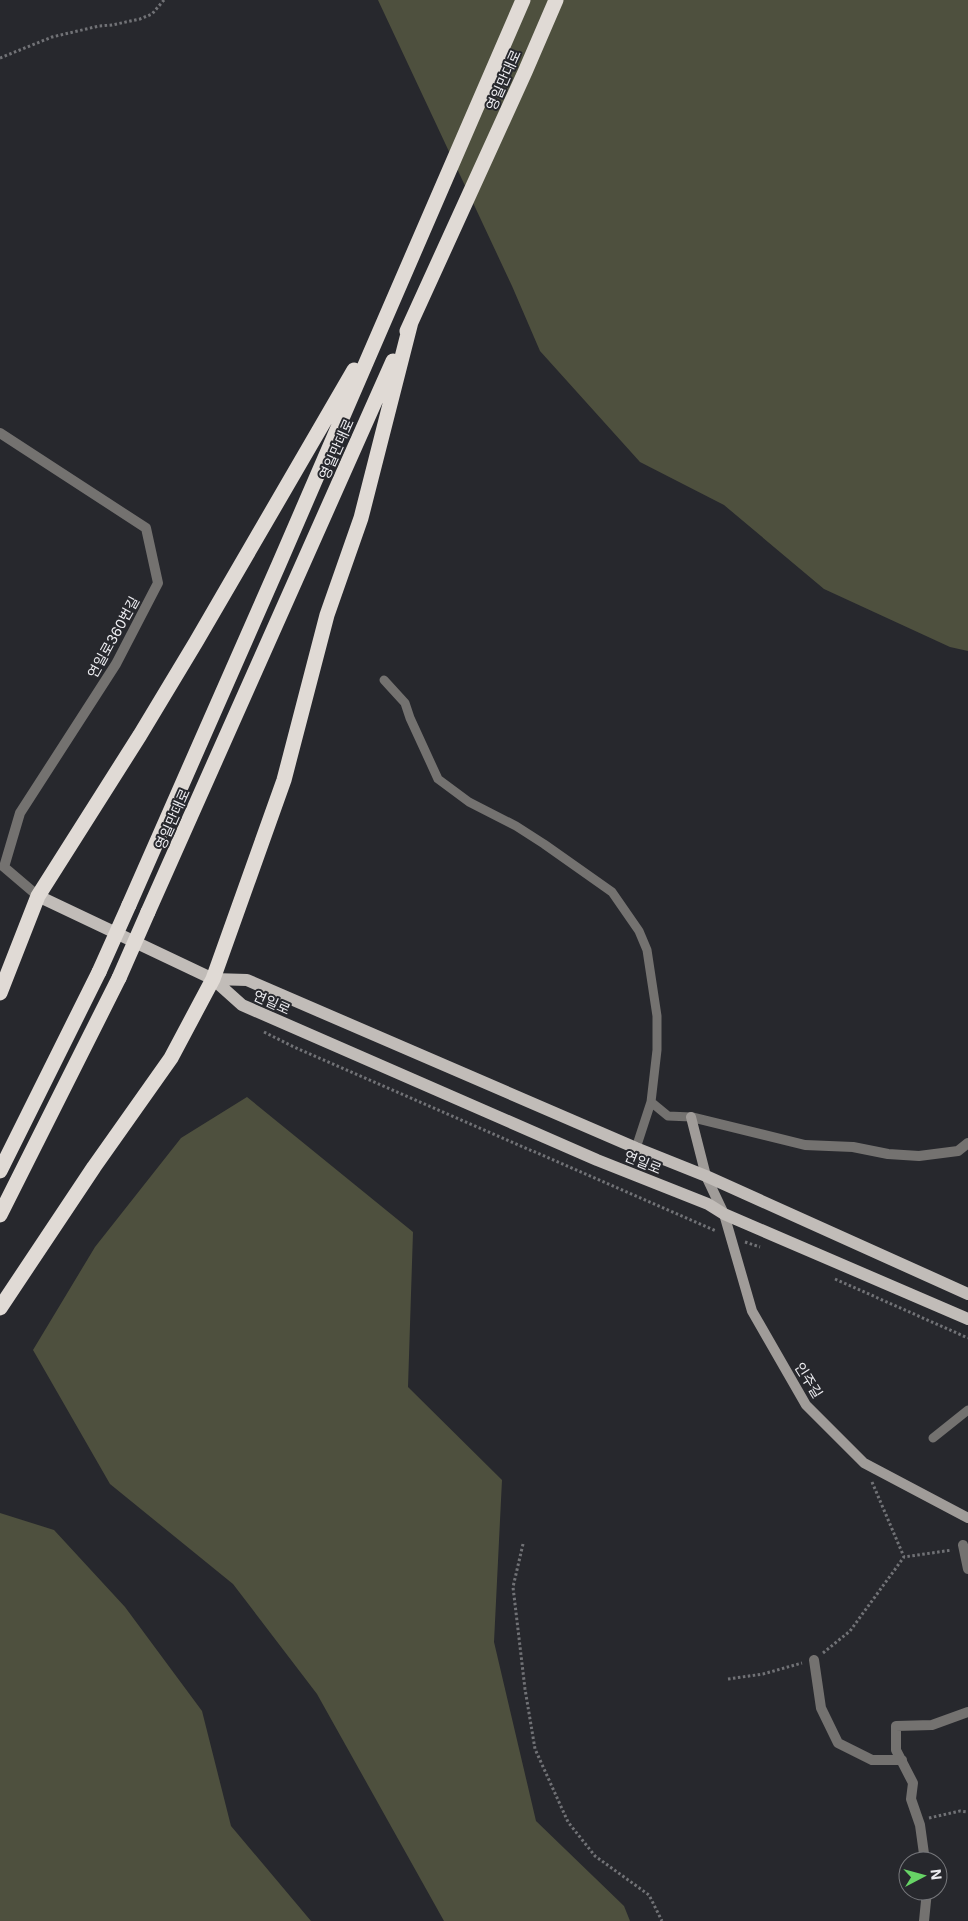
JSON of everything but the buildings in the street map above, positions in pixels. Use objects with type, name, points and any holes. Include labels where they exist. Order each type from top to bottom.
[{"type":"highway","name":"영일만대로","points":[[0,1171],[129,905],[523,0]]},
{"type":"highway","name":"영일만대로","points":[[0,1215],[119,978],[556,0]]},
{"type":"highway","points":[[0,993],[38,896],[140,735],[196,642],[388,312]]},
{"type":"highway","points":[[0,1308],[94,1167],[171,1058],[213,979],[284,780],[327,616],[361,518],[411,322]]},
{"type":"main road","points":[[38,896],[213,979]]},
{"type":"main road","name":"연일로","points":[[213,979],[247,980],[636,1148],[706,1176],[968,1294]]},
{"type":"main road","name":"연일로","points":[[213,979],[242,1005],[597,1160],[708,1204],[724,1214],[968,1318]]},
{"type":"street","name":"연일로360번길","points":[[0,433],[146,528],[158,583],[116,664],[20,813],[4,867],[38,896]]},
{"type":"street","name":"인주길","points":[[692,1117],[706,1176],[724,1214],[752,1310],[806,1405],[864,1463],[968,1518]]},
{"type":"street","points":[[692,1117],[805,1145],[854,1147],[888,1154],[919,1156],[958,1151],[968,1143]]},
{"type":"street","points":[[963,1545],[968,1569]]},
{"type":"street","points":[[814,1660],[821,1708],[838,1743],[872,1760],[902,1760]]},
{"type":"street","points":[[924,1851],[919,1821],[911,1799],[913,1783],[896,1750],[896,1726],[932,1725],[968,1712]]},
{"type":"street","points":[[924,1921],[926,1901]]},
{"type":"lane","points":[[384,680],[405,703],[438,779],[468,802],[516,826],[612,892],[639,931],[647,950],[657,1016],[657,1050],[651,1102],[636,1148]]},
{"type":"lane","points":[[651,1102],[668,1116],[692,1117]]},
{"type":"lane","points":[[933,1438],[968,1410]]},
{"type":"path","points":[[0,58],[52,37],[140,19],[152,14],[164,0]]},
{"type":"path","points":[[262,1031],[294,1047],[731,1238],[762,1247]]},
{"type":"path","points":[[834,1279],[968,1338]]},
{"type":"path","points":[[864,1463],[904,1557]]},
{"type":"path","points":[[523,1544],[513,1587],[525,1689],[535,1749],[568,1822],[595,1856],[648,1895],[662,1921]]},
{"type":"path","points":[[728,1679],[763,1674],[814,1660],[850,1631],[904,1557],[953,1550],[963,1545]]},
{"type":"path","points":[[919,1821],[960,1811],[968,1812]]},
{"type":"green space","points":[[378,0],[968,0],[968,651],[950,647],[824,589],[724,505],[640,462],[540,351],[512,286]]},
{"type":"green space","points":[[247,1097],[413,1232],[408,1387],[502,1480],[494,1642],[536,1821],[624,1906],[630,1921],[444,1921],[317,1694],[233,1584],[110,1484],[33,1350],[95,1247],[181,1138]]},
{"type":"green space","points":[[0,1513],[54,1530],[125,1607],[202,1711],[231,1826],[311,1921],[0,1921]]}]
